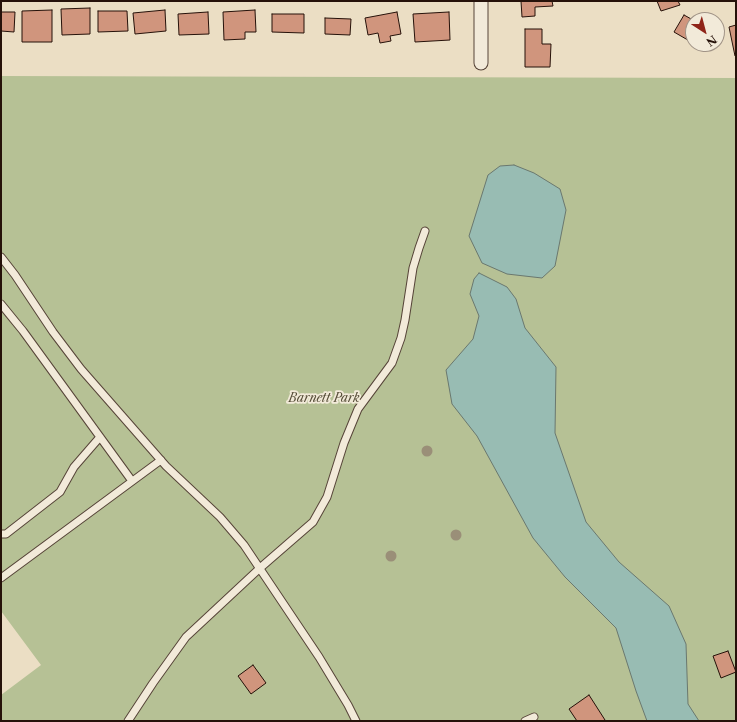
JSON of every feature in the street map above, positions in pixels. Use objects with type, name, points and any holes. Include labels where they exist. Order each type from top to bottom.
[{"type":"street","points":[[481,1],[481,63]]},
{"type":"lane","points":[[128,721],[186,637],[260,568],[313,522],[327,497],[344,443],[358,409],[392,363],[404,326],[413,268],[425,231]]},
{"type":"lane","points":[[1,257],[81,370],[166,466],[220,517],[244,545],[319,656],[356,721]]},
{"type":"lane","points":[[1,304],[23,331],[132,481]]},
{"type":"lane","points":[[1,534],[6,534],[60,492],[74,467],[100,437]]},
{"type":"lane","points":[[1,578],[161,460]]},
{"type":"lane","points":[[525,721],[534,717]]},
{"type":"green space","name":"Barnett Park","points":[[1,76],[736,78],[736,721],[1,721],[1,695],[41,665],[1,611]]},
{"type":"water","points":[[514,165],[534,173],[560,189],[566,210],[555,266],[542,278],[507,274],[482,263],[469,236],[488,175],[500,166]]},
{"type":"water","points":[[479,273],[507,287],[516,299],[525,328],[556,367],[555,433],[586,522],[619,562],[669,606],[686,644],[688,704],[699,721],[647,721],[616,628],[565,577],[533,538],[477,436],[452,404],[446,370],[473,339],[479,316],[470,294],[474,279]]},
{"type":"building","points":[[521,1],[552,1],[553,6],[535,7],[535,16],[522,17]]},
{"type":"building","points":[[657,1],[678,1],[680,5],[661,11]]},
{"type":"building","points":[[90,8],[90,34],[62,35],[61,9]]},
{"type":"building","points":[[52,10],[52,42],[22,42],[22,11]]},
{"type":"building","points":[[165,10],[166,31],[135,34],[133,13]]},
{"type":"building","points":[[255,10],[256,32],[245,32],[245,39],[224,40],[223,12]]},
{"type":"building","points":[[98,11],[127,11],[128,31],[98,32]]},
{"type":"building","points":[[1,12],[15,12],[14,32],[1,31]]},
{"type":"building","points":[[208,12],[209,34],[179,35],[178,14]]},
{"type":"building","points":[[397,12],[401,34],[390,36],[391,41],[380,43],[378,33],[368,35],[365,18]]},
{"type":"building","points":[[449,12],[450,40],[415,42],[413,14]]},
{"type":"building","points":[[272,14],[304,14],[304,33],[272,32]]},
{"type":"building","points":[[684,15],[685,16],[685,38],[674,32]]},
{"type":"building","points":[[325,18],[351,19],[350,35],[325,34]]},
{"type":"building","points":[[736,25],[736,56],[735,56],[729,27]]},
{"type":"building","points":[[525,29],[542,29],[542,44],[551,44],[550,67],[525,67]]},
{"type":"building","points":[[728,651],[736,672],[721,678],[713,656]]},
{"type":"building","points":[[253,665],[266,683],[251,694],[238,676]]},
{"type":"building","points":[[589,695],[605,720],[577,721],[569,709]]}]
